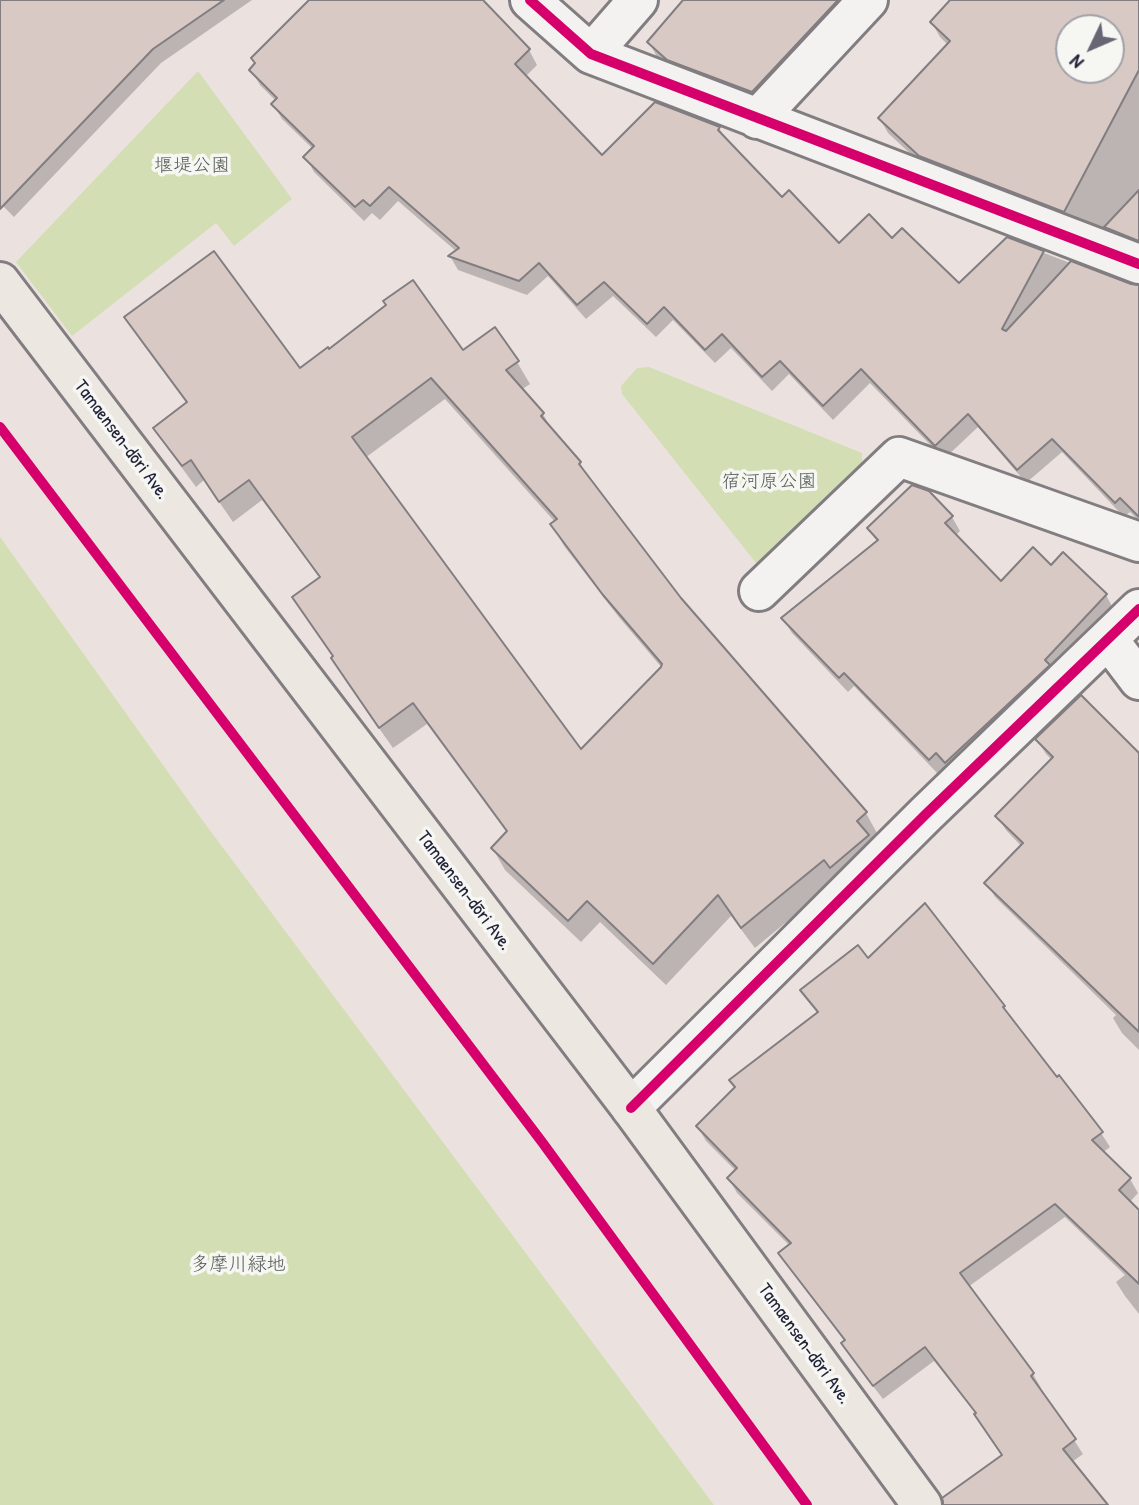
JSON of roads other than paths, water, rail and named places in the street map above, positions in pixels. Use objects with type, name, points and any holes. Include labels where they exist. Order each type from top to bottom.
[{"type":"main road","name":"Tamaensen-dōri Ave.","points":[[0,282],[631,1108],[922,1505]]},
{"type":"street","points":[[530,0],[591,54],[1139,264]]},
{"type":"street","points":[[591,54],[638,0]]},
{"type":"street","points":[[757,119],[867,0]]},
{"type":"street","points":[[759,591],[899,457],[1139,541]]},
{"type":"street","points":[[631,1108],[926,814],[1139,609]]},
{"type":"street","points":[[1108,639],[1139,681]]},
{"type":"park label","name":"堰堤公園","points":[[192,166]]},
{"type":"park label","name":"宿河原公園","points":[[769,482]]},
{"type":"park label","name":"多摩川緑地","points":[[238,1265]]}]
